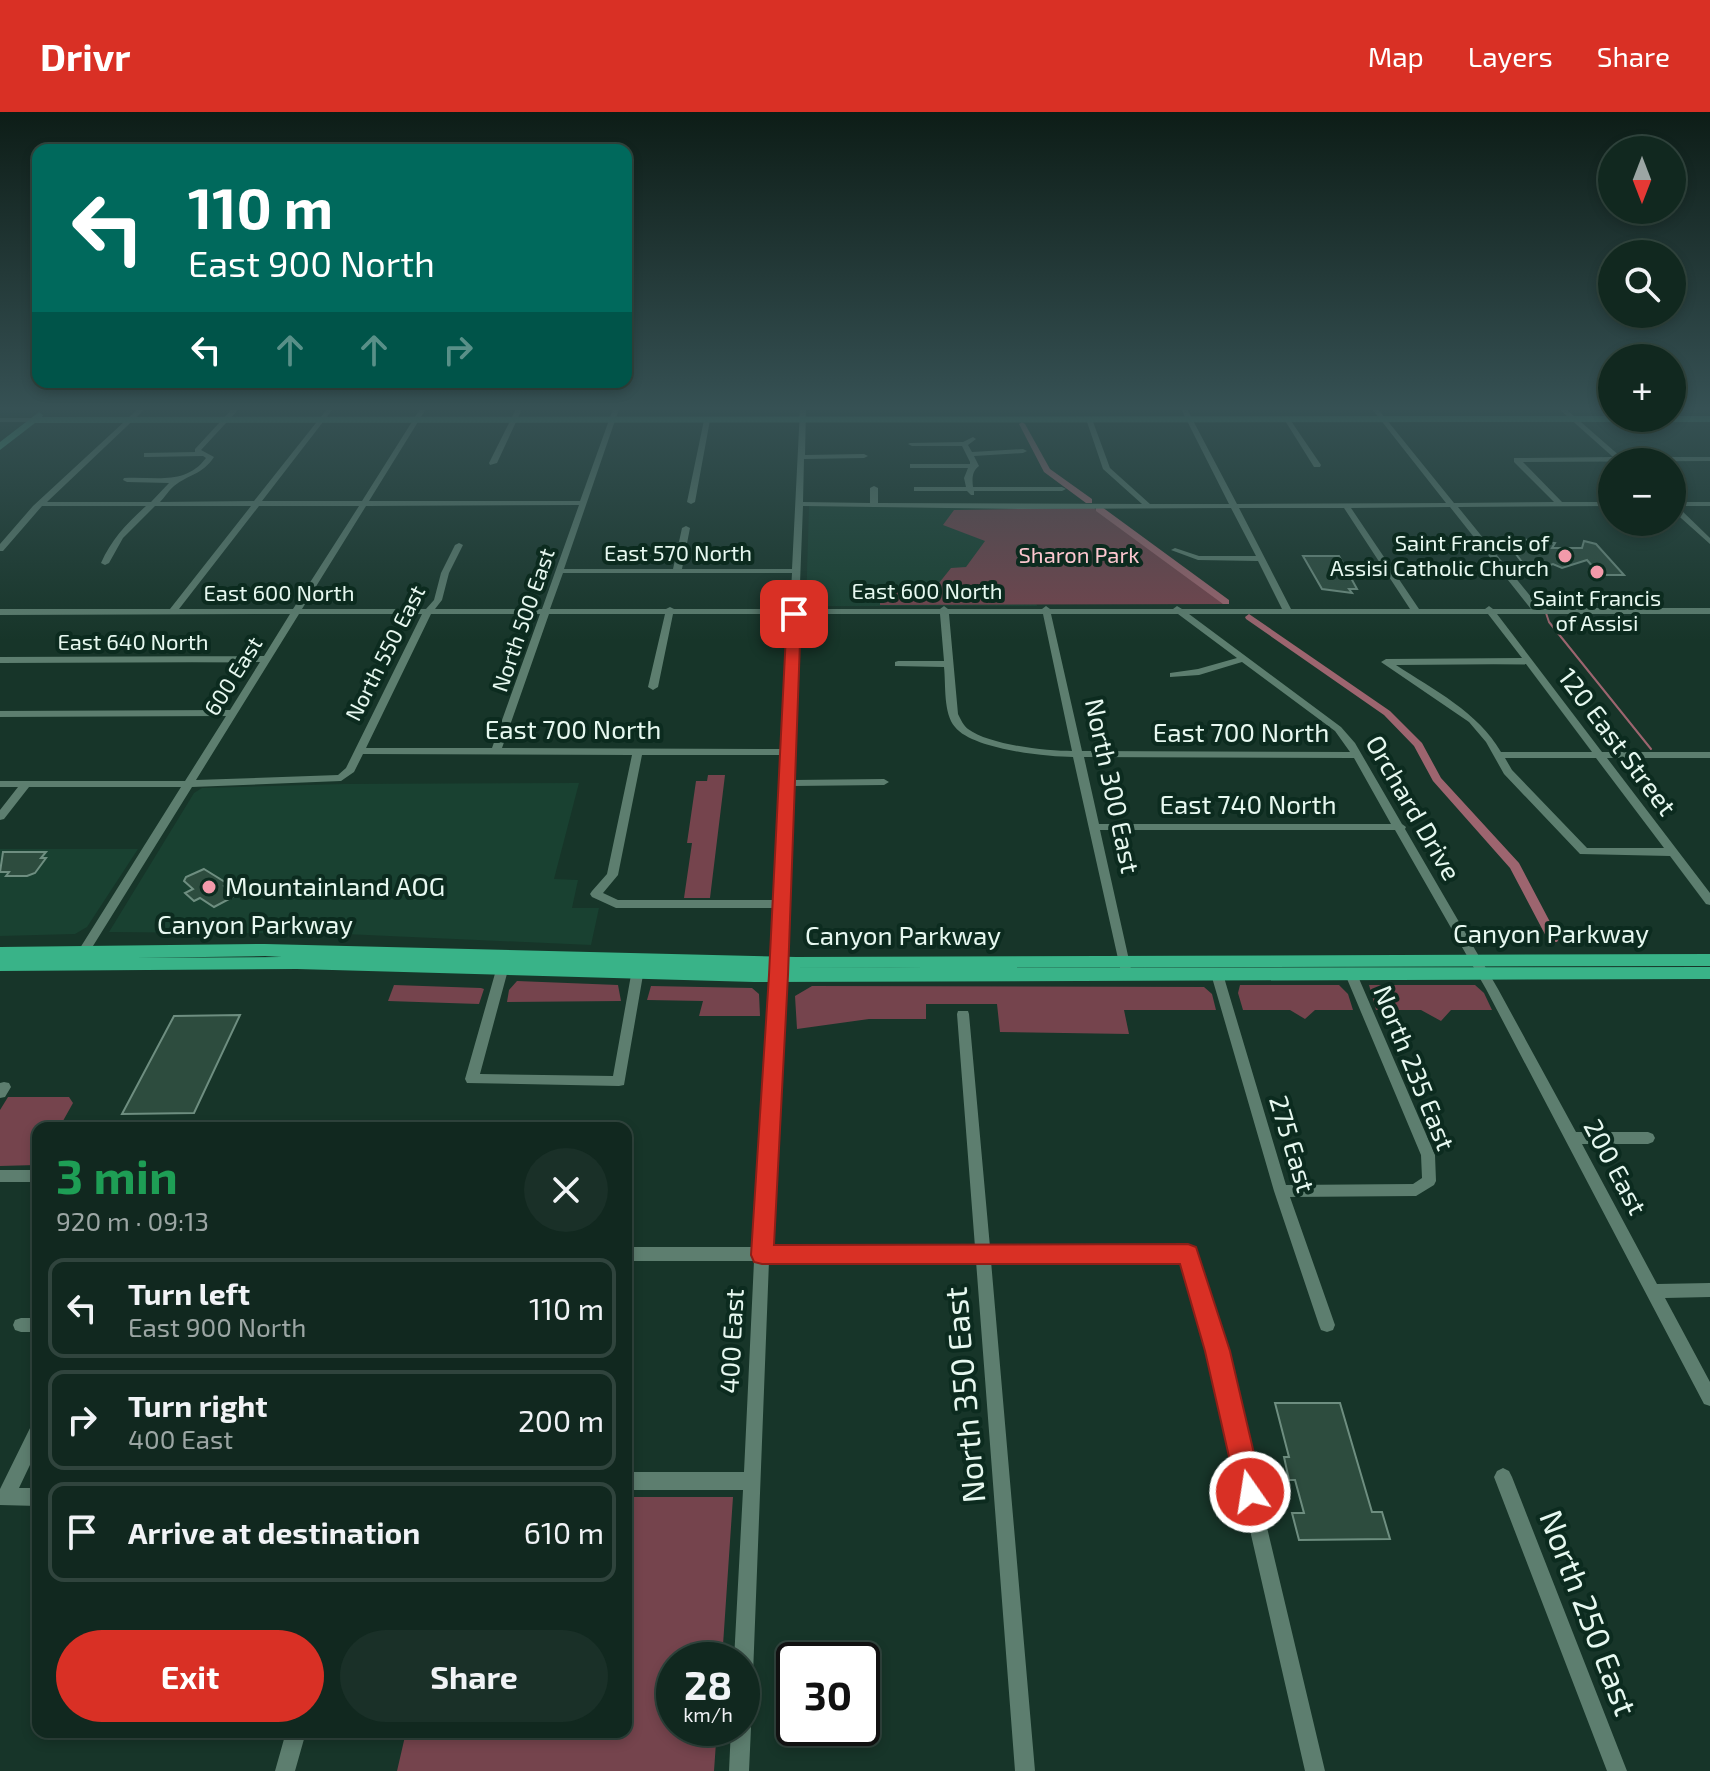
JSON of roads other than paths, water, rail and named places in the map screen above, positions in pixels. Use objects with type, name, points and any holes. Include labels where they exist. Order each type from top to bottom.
[{"type":"highway","name":"Canyon Parkway","points":[[0,965],[80,957],[338,951],[779,969]]},
{"type":"highway","name":"Canyon Parkway","points":[[0,953],[637,975],[779,969],[1478,967],[1710,973]]},
{"type":"highway","name":"Canyon Parkway","points":[[1125,968],[1217,974],[1351,974],[1710,960]]},
{"type":"street","points":[[0,549],[18,526],[61,486]]},
{"type":"street","points":[[105,563],[111,546],[172,486]]},
{"type":"street","points":[[173,611],[271,486]]},
{"type":"street","name":"600 East","points":[[80,957],[375,486]]},
{"type":"street","name":"North 500 East","points":[[496,752],[589,486]]},
{"type":"street","points":[[691,502],[694,486]]},
{"type":"street","name":"400 East","points":[[745,1642],[800,486]]},
{"type":"street","points":[[1126,486],[1147,505]]},
{"type":"street","points":[[1224,486],[1287,609]]},
{"type":"street","points":[[1438,486],[1536,609]]},
{"type":"street","points":[[1543,486],[1560,504]]},
{"type":"street","points":[[874,488],[874,505]]},
{"type":"street","points":[[969,488],[974,506]]},
{"type":"street","points":[[917,489],[1062,489]]},
{"type":"street","points":[[43,504],[583,503]]},
{"type":"street","points":[[799,504],[1598,504]]},
{"type":"street","points":[[1345,504],[1415,609]]},
{"type":"street","points":[[1686,505],[1710,504]]},
{"type":"street","points":[[1686,519],[1710,542]]},
{"type":"street","points":[[677,571],[686,528]]},
{"type":"street","name":"North 550 East","points":[[189,783],[341,778],[348,773],[442,591],[445,573],[459,545]]},
{"type":"street","points":[[1175,550],[1198,558],[1260,559]]},
{"type":"street","name":"East 570 North","points":[[560,571],[796,571]]},
{"type":"street","points":[[898,664],[948,664],[944,609]]},
{"type":"street","name":"East 600 North","points":[[0,612],[944,609],[1710,611]]},
{"type":"street","name":"North 300 East","points":[[1046,609],[1125,968]]},
{"type":"street","name":"Orchard Drive","points":[[1177,609],[1338,729],[1401,827],[1478,967]]},
{"type":"street","name":"120 East Street","points":[[1489,609],[1710,901]]},
{"type":"street","points":[[653,687],[670,610]]},
{"type":"street","name":"East 640 North","points":[[0,660],[267,659]]},
{"type":"street","points":[[1173,675],[1199,672],[1243,659]]},
{"type":"street","points":[[1528,661],[1386,662],[1472,720],[1490,741],[1508,772],[1584,852],[1673,852]]},
{"type":"street","name":"East 700 North","points":[[948,664],[953,714],[958,725],[982,740],[1025,751],[1356,755]]},
{"type":"street","points":[[0,714],[233,713]]},
{"type":"street","name":"East 700 North","points":[[359,751],[788,752]]},
{"type":"street","points":[[638,752],[612,875],[596,894],[616,904],[782,904]]},
{"type":"street","points":[[1498,755],[1710,755]]},
{"type":"street","points":[[788,783],[884,782]]},
{"type":"street","points":[[0,784],[189,783]]},
{"type":"street","points":[[0,817],[26,784]]},
{"type":"street","name":"East 740 North","points":[[1095,827],[1401,827]]},
{"type":"street","name":"200 East","points":[[1478,967],[1710,1398]]},
{"type":"street","points":[[502,970],[472,1079],[619,1081],[637,975]]},
{"type":"street","name":"275 East","points":[[1217,974],[1281,1191],[1327,1325]]},
{"type":"street","name":"North 235 East","points":[[1281,1191],[1416,1190],[1429,1181],[1428,1155],[1351,974]]},
{"type":"street","name":"North 350 East","points":[[963,1014],[1025,1771]]},
{"type":"street","points":[[1572,1138],[1648,1138]]},
{"type":"street","points":[[0,1176],[32,1176]]},
{"type":"street","points":[[632,1254],[1188,1254],[1217,1351],[1315,1771]]},
{"type":"street","points":[[1654,1291],[1710,1290]]},
{"type":"street","points":[[32,1441],[3,1497],[32,1497]]},
{"type":"street","name":"North 250 East","points":[[1503,1477],[1617,1771]]},
{"type":"street","points":[[632,1481],[752,1481]]},
{"type":"street","points":[[285,1771],[294,1738]]},
{"type":"street","points":[[739,1771],[740,1746]]},
{"type":"waterway","points":[[1069,486],[1089,501]]},
{"type":"waterway","points":[[1099,509],[1226,602]]},
{"type":"waterway","points":[[1546,613],[1549,622],[1651,749]]},
{"type":"waterway","points":[[1249,617],[1387,713],[1418,745],[1437,779],[1515,866],[1553,939]]},
{"type":"place","name":"Saint Francis of Assisi Catholic Church","points":[[1565,556]]},
{"type":"place","name":"Saint Francis of Assisi","points":[[1597,572]]},
{"type":"place","name":"Mountainland AOG","points":[[209,887]]},
{"type":"park label","name":"Sharon Park","points":[[1079,555]]}]
